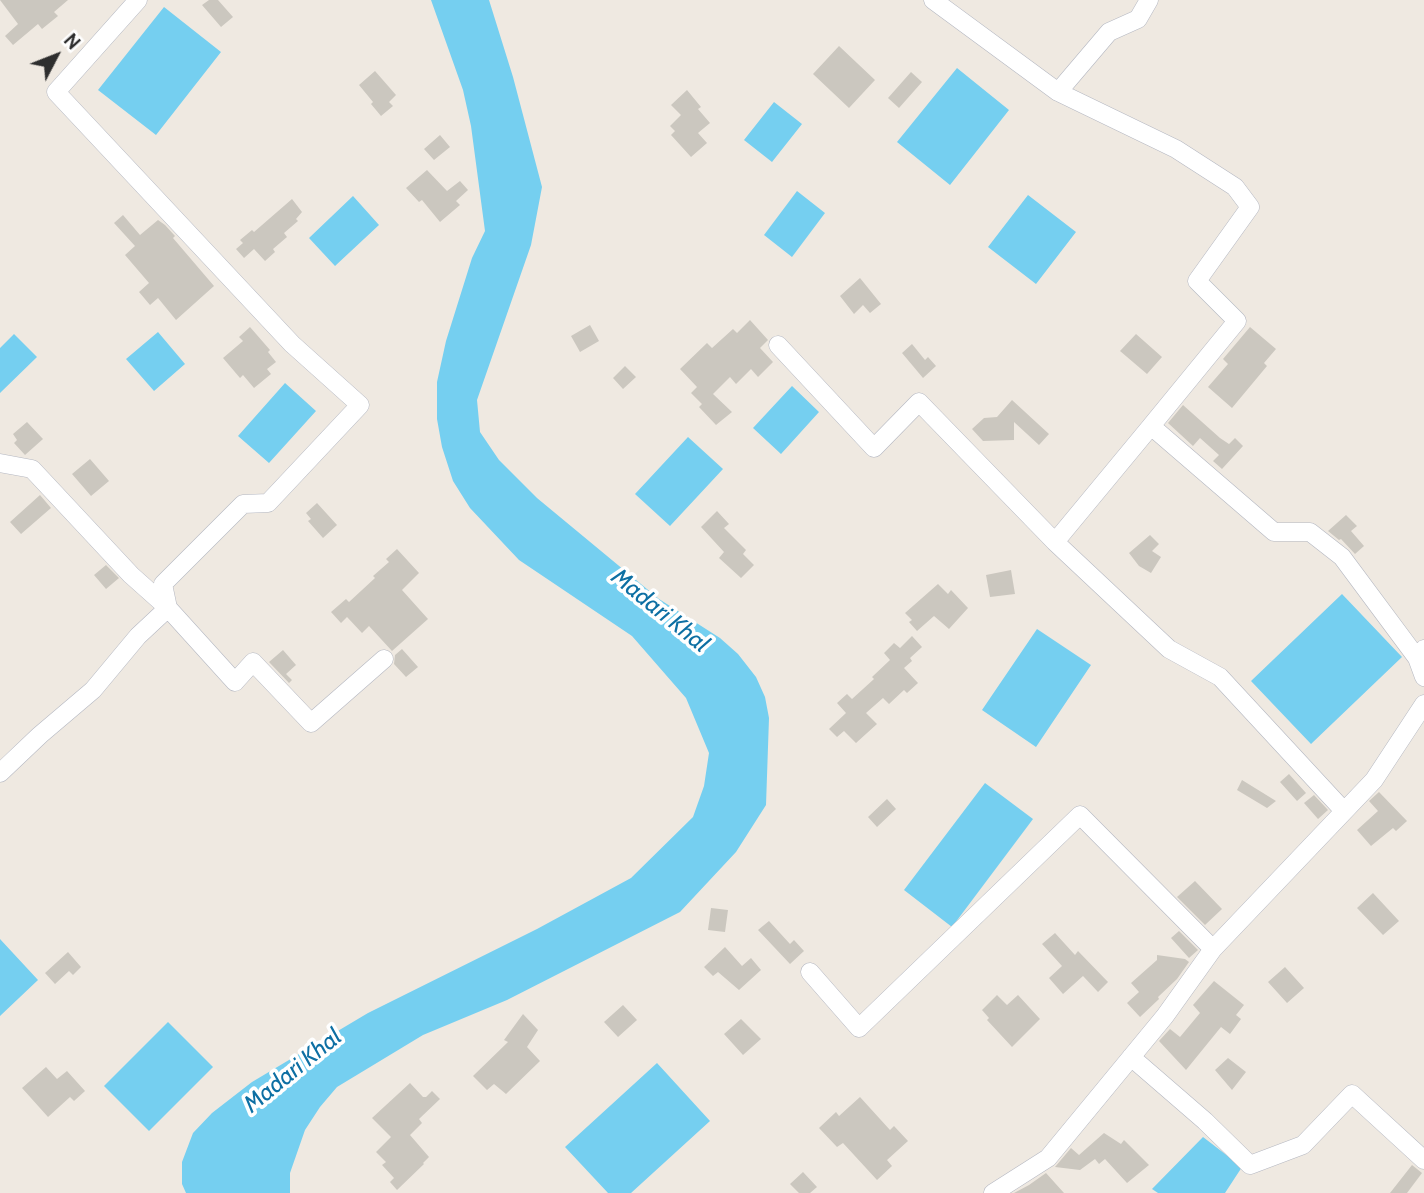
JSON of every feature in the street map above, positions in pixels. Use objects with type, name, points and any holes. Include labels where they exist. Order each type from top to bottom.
[{"type":"street","points":[[138,0],[56,92],[292,345],[360,405],[268,503],[243,504],[163,584],[168,608]]},
{"type":"street","points":[[933,0],[1058,92],[1176,149],[1235,187],[1250,207],[1198,281],[1237,321],[1055,542]]},
{"type":"street","points":[[1058,92],[1109,32],[1138,19],[1149,0]]},
{"type":"street","points":[[778,345],[873,448],[919,402],[1055,542],[1169,649],[1220,677],[1344,811]]},
{"type":"street","points":[[1151,426],[1274,532],[1310,533],[1342,557],[1420,654],[1424,677]]},
{"type":"street","points":[[0,463],[32,469],[131,575],[168,608],[235,682],[253,662],[311,723],[384,659]]},
{"type":"street","points":[[0,773],[93,690],[138,636],[168,608]]},
{"type":"street","points":[[993,1193],[1048,1158],[1165,1016],[1213,949],[1374,780],[1424,704]]},
{"type":"street","points":[[810,972],[859,1028],[1080,815],[1213,949]]},
{"type":"street","points":[[1131,1057],[1205,1121],[1250,1165],[1303,1145],[1352,1094],[1424,1160]]},
{"type":"water","name":"Madari Khal","points":[[431,0],[489,0],[542,187],[531,245],[477,400],[480,432],[499,460],[537,498],[659,599],[720,638],[738,654],[756,677],[765,697],[769,718],[766,805],[736,852],[680,912],[507,1000],[423,1035],[337,1087],[305,1130],[290,1173],[290,1193],[186,1193],[182,1184],[182,1162],[193,1133],[212,1113],[252,1082],[368,1013],[537,929],[631,878],[693,817],[704,786],[709,753],[686,698],[632,636],[519,560],[470,508],[453,481],[442,447],[437,419],[437,382],[446,341],[472,258],[485,231],[471,126],[463,90]]},
{"type":"water","points":[[164,7],[221,52],[156,135],[98,90]]},
{"type":"water","points":[[957,68],[1009,110],[950,185],[897,142]]},
{"type":"water","points":[[774,102],[802,124],[772,162],[744,140]]},
{"type":"water","points":[[797,191],[825,213],[792,257],[764,235]]},
{"type":"water","points":[[1028,195],[1076,232],[1036,284],[988,247]]},
{"type":"water","points":[[353,196],[379,225],[335,266],[309,238]]},
{"type":"water","points":[[158,332],[185,364],[154,391],[126,359]]},
{"type":"water","points":[[14,334],[37,357],[0,393],[0,348]]},
{"type":"water","points":[[285,383],[316,411],[269,463],[238,436]]},
{"type":"water","points":[[792,386],[819,412],[781,454],[753,428]]},
{"type":"water","points":[[688,437],[723,469],[670,526],[635,494]]},
{"type":"water","points":[[1342,594],[1402,657],[1311,744],[1251,681]]},
{"type":"water","points":[[1037,629],[1091,665],[1036,747],[982,710]]},
{"type":"water","points":[[985,783],[1033,819],[952,927],[904,890]]},
{"type":"water","points":[[0,939],[38,980],[0,1016]]},
{"type":"water","points":[[168,1022],[213,1067],[149,1131],[104,1086]]},
{"type":"water","points":[[657,1063],[710,1121],[631,1193],[608,1193],[565,1147]]},
{"type":"water","points":[[1203,1137],[1242,1167],[1225,1193],[1158,1193],[1152,1189]]},
{"type":"building","points":[[0,0],[68,0],[54,12],[58,16],[42,29],[38,24],[13,45],[5,36],[18,24]]},
{"type":"building","points":[[209,0],[218,0],[233,17],[221,27],[202,5]]},
{"type":"building","points":[[839,46],[875,80],[849,108],[813,74]]},
{"type":"building","points":[[375,71],[396,95],[389,102],[393,106],[381,116],[359,85]]},
{"type":"building","points":[[911,72],[922,82],[899,108],[888,98]]},
{"type":"building","points":[[687,90],[710,123],[698,133],[707,143],[691,157],[671,135],[675,131],[670,126],[681,115],[671,105]]},
{"type":"building","points":[[440,135],[450,147],[434,160],[424,149]]},
{"type":"building","points":[[427,170],[447,191],[460,181],[468,190],[456,201],[460,205],[440,222],[422,200],[419,202],[406,188]]},
{"type":"building","points":[[292,199],[302,212],[296,219],[298,221],[284,233],[287,237],[273,249],[275,252],[265,261],[254,249],[244,258],[236,249],[243,243],[240,240],[252,230],[254,232]]},
{"type":"building","points":[[123,215],[140,235],[158,220],[165,225],[214,286],[176,320],[158,298],[150,305],[139,292],[149,283],[125,255],[135,246],[114,223]]},
{"type":"building","points":[[860,278],[881,304],[870,313],[863,305],[854,314],[840,296]]},
{"type":"building","points":[[750,320],[768,340],[760,348],[773,362],[758,377],[751,369],[736,384],[730,377],[713,394],[732,412],[716,425],[699,407],[702,404],[691,393],[697,387],[680,369],[707,343],[712,348],[733,329],[737,333]]},
{"type":"building","points":[[590,325],[599,341],[580,352],[571,336]]},
{"type":"building","points":[[250,327],[270,350],[268,352],[276,362],[267,369],[271,374],[254,388],[243,375],[240,378],[223,358],[243,341],[239,337]]},
{"type":"building","points":[[1250,327],[1276,349],[1264,363],[1267,366],[1232,408],[1208,387],[1228,364],[1223,359]]},
{"type":"building","points":[[1136,334],[1162,357],[1147,374],[1120,351]]},
{"type":"building","points":[[912,344],[925,360],[928,357],[936,366],[923,378],[902,353]]},
{"type":"building","points":[[625,366],[636,377],[623,389],[613,378]]},
{"type":"building","points":[[1012,400],[1049,434],[1039,445],[1014,422],[1014,440],[983,441],[972,429],[984,418],[997,417]]},
{"type":"building","points":[[1183,405],[1220,438],[1229,444],[1235,438],[1243,446],[1222,469],[1213,461],[1219,455],[1200,438],[1193,446],[1168,423]]},
{"type":"building","points":[[27,422],[43,439],[25,455],[14,443],[17,440],[13,434]]},
{"type":"building","points":[[90,459],[109,481],[91,496],[72,474]]},
{"type":"building","points":[[40,495],[51,508],[21,534],[10,522]]},
{"type":"building","points":[[317,503],[337,525],[323,538],[308,521],[311,519],[306,513]]},
{"type":"building","points":[[717,511],[729,524],[724,528],[746,550],[743,554],[754,565],[741,578],[719,558],[724,552],[701,527]]},
{"type":"building","points":[[1346,515],[1357,526],[1351,531],[1364,546],[1355,554],[1341,539],[1328,531]]},
{"type":"building","points":[[1150,535],[1159,544],[1152,551],[1161,557],[1151,573],[1139,566],[1129,553]]},
{"type":"building","points":[[397,549],[419,573],[402,590],[428,619],[392,651],[369,626],[362,633],[347,617],[341,623],[331,612],[346,599],[349,602],[375,578],[373,576],[389,562],[386,559]]},
{"type":"building","points":[[106,565],[119,578],[106,589],[94,575]]},
{"type":"building","points":[[1011,570],[1015,594],[990,597],[986,575]]},
{"type":"building","points":[[938,584],[948,594],[951,590],[968,608],[949,629],[934,616],[917,631],[905,613]]},
{"type":"building","points":[[912,636],[922,647],[904,668],[918,683],[907,693],[904,690],[889,704],[883,698],[866,713],[877,724],[856,743],[844,731],[837,737],[829,729],[846,713],[837,703],[847,694],[852,699],[890,660],[884,653],[894,643],[900,648]]},
{"type":"building","points":[[402,649],[418,667],[406,677],[394,664],[395,655]]},
{"type":"building","points":[[283,650],[296,665],[286,674],[292,680],[289,683],[269,662]]},
{"type":"building","points":[[1289,774],[1306,793],[1297,801],[1280,782]]},
{"type":"building","points":[[1242,780],[1276,801],[1267,808],[1237,790]]},
{"type":"building","points":[[1379,792],[1407,821],[1396,831],[1393,828],[1371,846],[1357,830],[1378,811],[1369,801]]},
{"type":"building","points":[[1314,795],[1328,810],[1318,819],[1304,803]]},
{"type":"building","points":[[887,799],[896,809],[877,827],[868,817]]},
{"type":"building","points":[[1195,881],[1222,909],[1205,925],[1177,897]]},
{"type":"building","points":[[1373,893],[1399,921],[1383,935],[1357,908]]},
{"type":"building","points":[[711,908],[728,910],[725,932],[708,930]]},
{"type":"building","points":[[769,921],[790,944],[794,940],[804,951],[790,964],[758,930]]},
{"type":"building","points":[[1179,931],[1198,950],[1189,958],[1171,938]]},
{"type":"building","points":[[1055,933],[1075,955],[1078,951],[1108,982],[1098,992],[1083,976],[1063,994],[1049,978],[1062,966],[1042,944]]},
{"type":"building","points":[[725,947],[742,966],[751,958],[761,970],[739,990],[718,972],[713,976],[704,967]]},
{"type":"building","points":[[68,952],[81,967],[73,975],[69,971],[55,984],[45,973]]},
{"type":"building","points":[[1157,955],[1189,962],[1177,979],[1140,1017],[1127,1003],[1139,992],[1131,983],[1157,960]]},
{"type":"building","points":[[1285,967],[1304,988],[1287,1003],[1268,982]]},
{"type":"building","points":[[1214,981],[1244,1005],[1236,1015],[1241,1019],[1230,1034],[1221,1027],[1186,1070],[1159,1041],[1170,1029],[1180,1037],[1200,1013],[1193,1005]]},
{"type":"building","points":[[997,995],[1007,1005],[1018,995],[1040,1019],[1012,1047],[987,1020],[989,1018],[982,1010]]},
{"type":"building","points":[[623,1005],[637,1020],[618,1037],[604,1022]]},
{"type":"building","points":[[523,1014],[538,1030],[527,1047],[540,1061],[506,1094],[494,1084],[487,1090],[473,1076],[508,1042],[504,1040]]},
{"type":"building","points":[[741,1019],[761,1039],[743,1055],[724,1034]]},
{"type":"building","points":[[1228,1058],[1246,1072],[1232,1090],[1215,1070]]},
{"type":"building","points":[[46,1067],[57,1079],[67,1071],[85,1091],[74,1101],[70,1097],[48,1117],[22,1088]]},
{"type":"building","points":[[410,1083],[423,1097],[432,1091],[440,1099],[419,1119],[422,1123],[410,1135],[429,1157],[397,1190],[390,1182],[394,1178],[382,1165],[386,1162],[376,1152],[391,1137],[372,1118]]},
{"type":"building","points":[[860,1097],[890,1130],[894,1126],[908,1141],[887,1160],[892,1166],[877,1180],[843,1143],[837,1147],[819,1128],[836,1112],[839,1116]]},
{"type":"building","points":[[1104,1133],[1121,1144],[1124,1140],[1149,1165],[1127,1183],[1105,1159],[1099,1164],[1095,1159],[1080,1170],[1055,1167],[1071,1148],[1079,1155]]},
{"type":"building","points":[[1412,1165],[1422,1173],[1407,1193],[1390,1193]]},
{"type":"building","points":[[803,1172],[817,1187],[810,1193],[799,1193],[790,1184]]},
{"type":"building","points":[[1046,1173],[1064,1193],[1014,1193],[1029,1185]]}]
